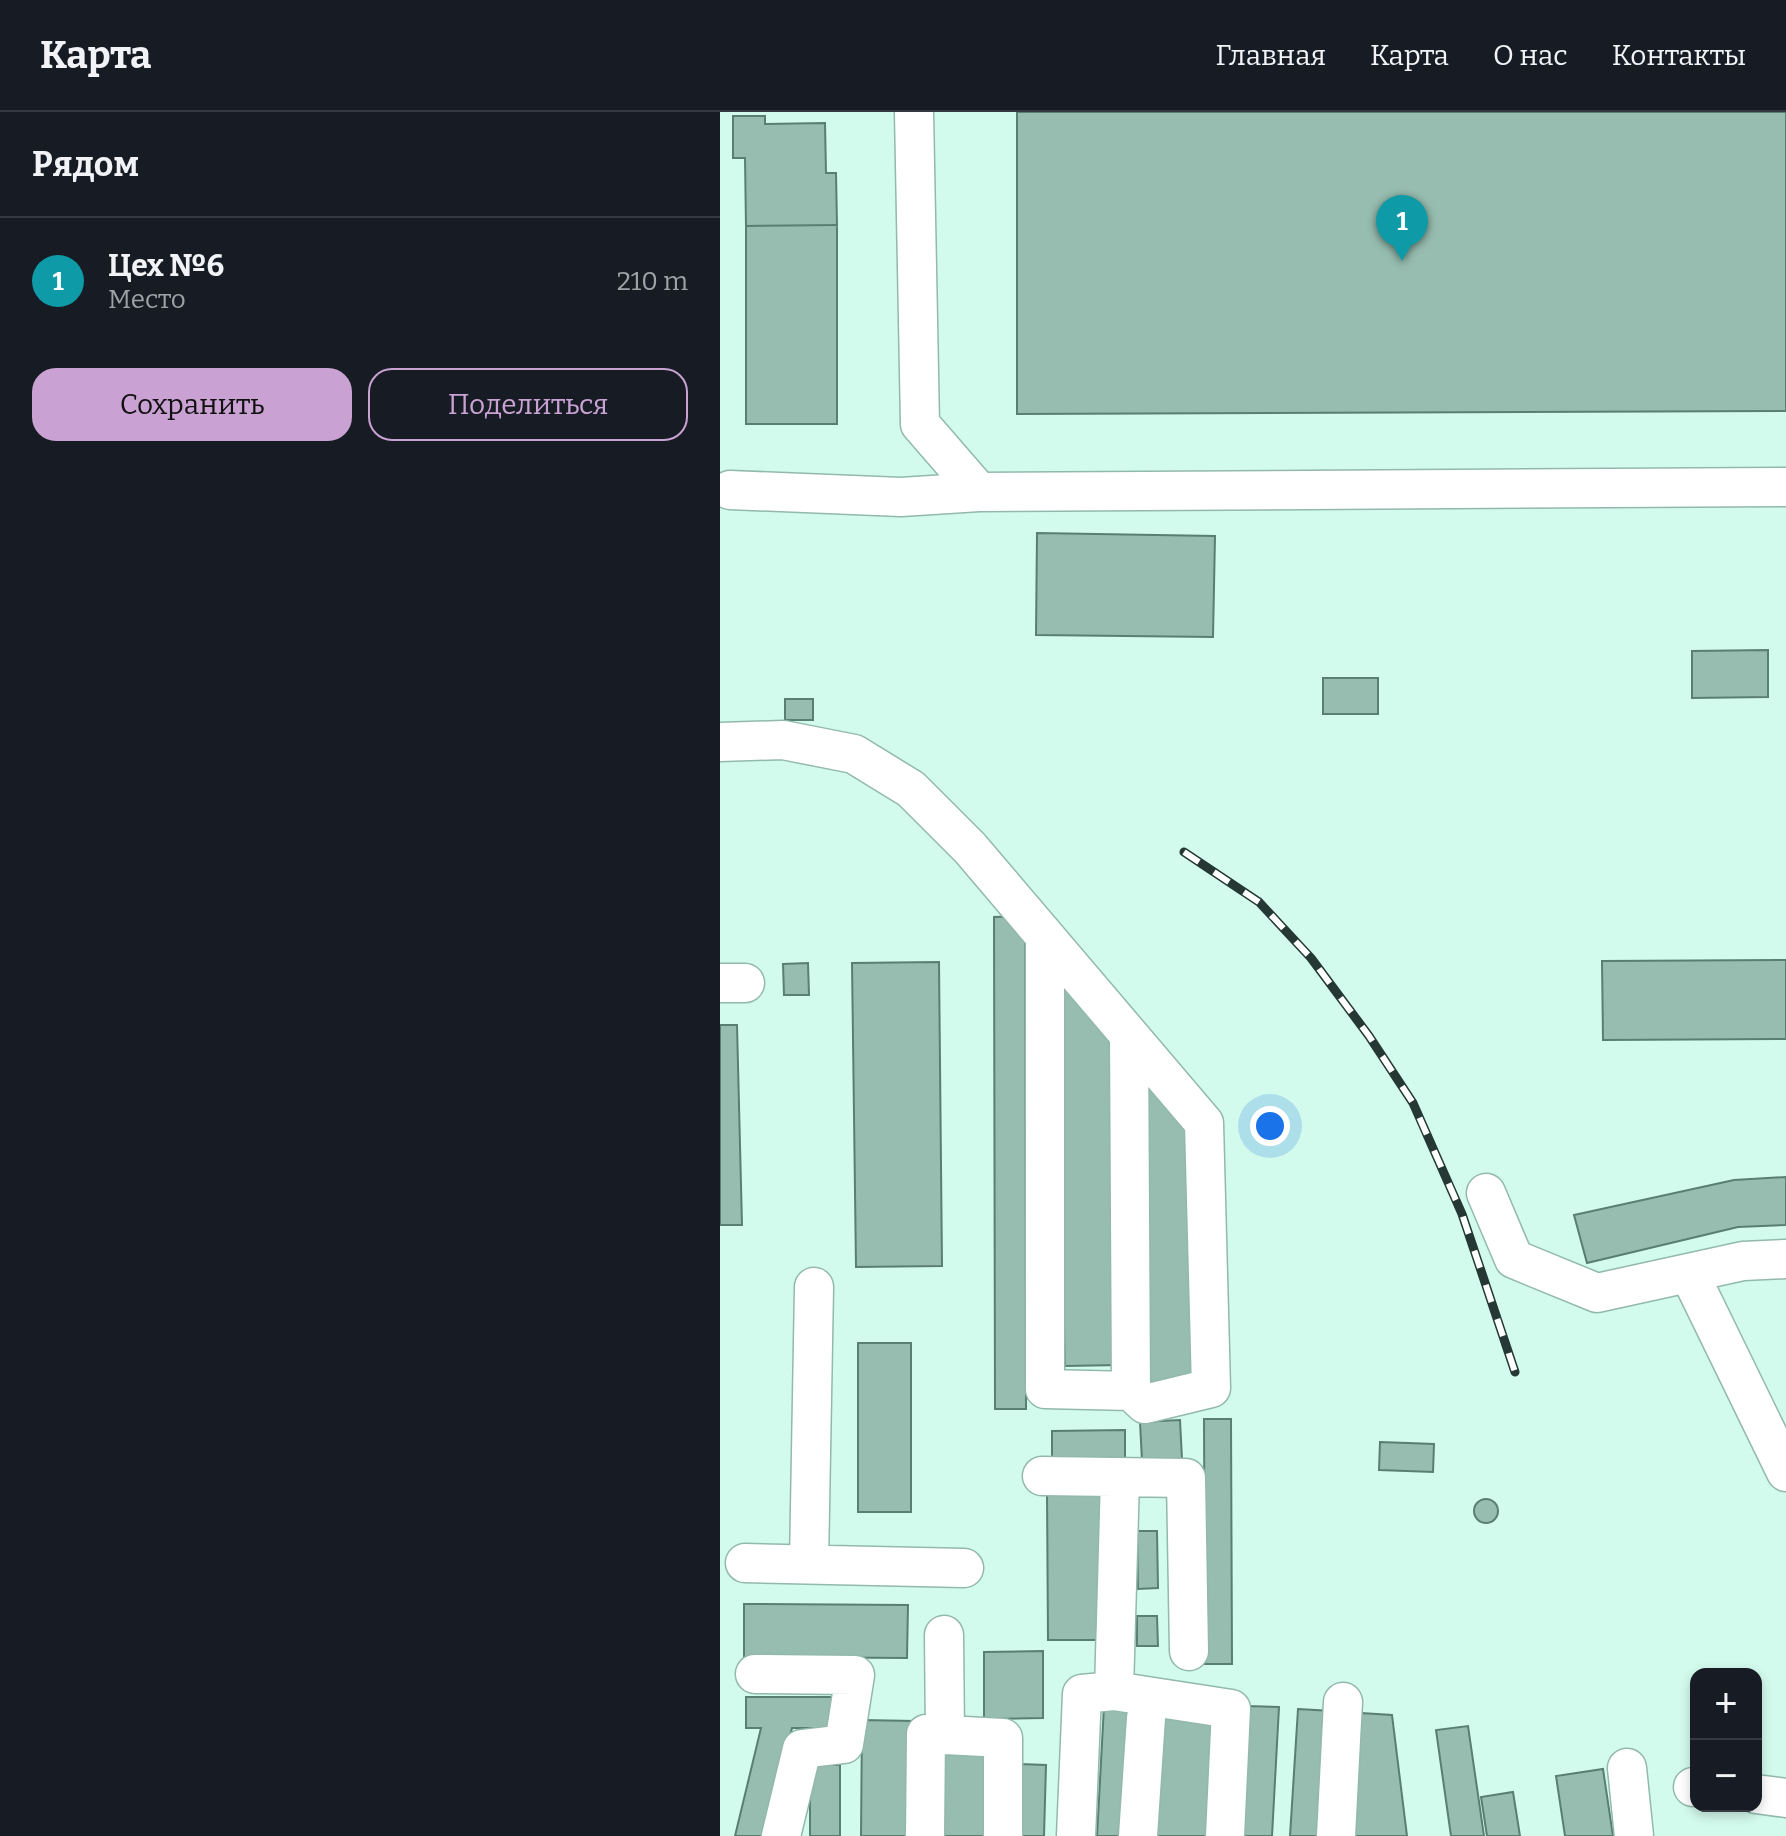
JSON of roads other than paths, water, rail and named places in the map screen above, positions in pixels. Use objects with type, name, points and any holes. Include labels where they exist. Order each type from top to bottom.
[{"type":"lane","points":[[914,112],[920,424],[979,492]]},
{"type":"lane","points":[[730,490],[901,497],[979,492],[1786,487]]},
{"type":"lane","points":[[720,742],[783,740],[854,754],[911,789],[970,848],[1045,936],[1129,1036],[1204,1123],[1211,1388],[1145,1404],[1131,1391],[1045,1389],[1045,936]]},
{"type":"lane","points":[[1129,1036],[1131,1391]]},
{"type":"lane","points":[[1486,1193],[1514,1259],[1597,1293],[1743,1261],[1786,1259]]},
{"type":"lane","points":[[1689,1273],[1786,1472]]},
{"type":"lane","points":[[809,1564],[814,1287]]},
{"type":"lane","points":[[1042,1476],[1186,1478],[1189,1651]]},
{"type":"lane","points":[[1114,1691],[1120,1478]]},
{"type":"lane","points":[[745,1563],[964,1568]]},
{"type":"lane","points":[[944,1635],[945,1735]]},
{"type":"lane","points":[[755,1674],[855,1675],[844,1744],[802,1749],[781,1836]]},
{"type":"lane","points":[[1076,1836],[1082,1694],[1114,1691],[1231,1709],[1225,1836]]},
{"type":"lane","points":[[1336,1836],[1343,1702]]},
{"type":"lane","points":[[1138,1836],[1146,1718]]},
{"type":"lane","points":[[925,1836],[926,1734],[1003,1738],[1003,1836]]},
{"type":"lane","points":[[1627,1768],[1634,1836]]},
{"type":"lane","points":[[1762,1795],[1786,1798]]},
{"type":"railway","points":[[1184,852],[1259,902],[1311,958],[1369,1036],[1413,1103],[1462,1214],[1515,1372]]},
{"type":"place","name":"Цех №6","points":[[1402,261]]}]
